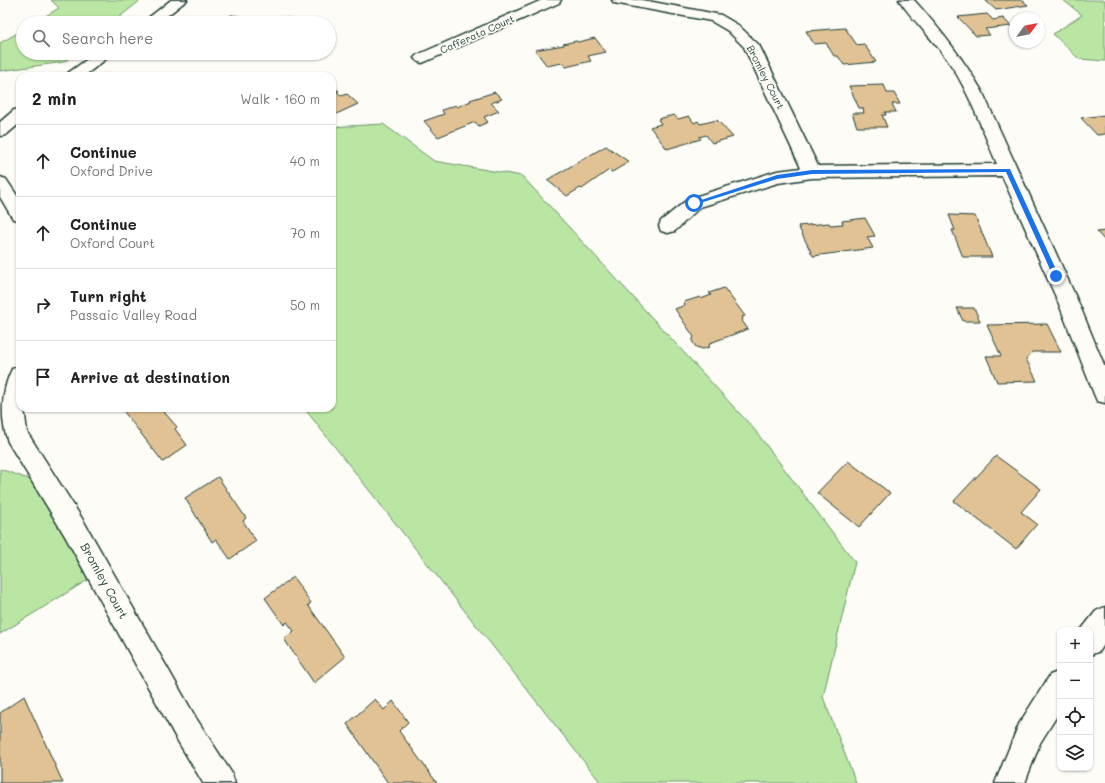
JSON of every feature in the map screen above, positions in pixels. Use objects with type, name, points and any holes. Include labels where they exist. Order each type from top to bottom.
[{"type":"street","points":[[158,16],[180,0]]},
{"type":"street","name":"Cafferata Court","points":[[422,58],[554,0]]},
{"type":"street","name":"Bromley Court","points":[[619,0],[716,18],[733,28],[751,45],[812,172]]},
{"type":"street","points":[[906,0],[938,36],[957,62],[974,91],[1069,304],[1105,394]]},
{"type":"street","points":[[80,72],[96,60]]},
{"type":"street","points":[[0,131],[16,117]]},
{"type":"street","points":[[668,226],[694,203],[777,177],[812,172],[1008,170]]},
{"type":"street","points":[[0,183],[16,208]]},
{"type":"street","name":"Bromley Court","points":[[16,393],[12,410],[12,423],[16,435],[74,528],[186,728],[220,783]]},
{"type":"street","points":[[1093,638],[1105,620]]},
{"type":"street","points":[[1010,783],[1029,734],[1057,689]]},
{"type":"green space","points":[[51,0],[141,0],[121,16],[46,16],[59,8]]},
{"type":"green space","points":[[1063,0],[1105,0],[1105,61],[1079,59],[1053,34],[1082,15]]},
{"type":"green space","points":[[16,34],[16,60],[67,60],[64,62],[0,71],[0,43]]},
{"type":"green space","points":[[383,124],[434,161],[522,176],[754,429],[855,562],[823,697],[856,783],[601,783],[307,412],[336,412],[336,127]]},
{"type":"green space","points":[[0,469],[40,483],[99,573],[0,634]]},
{"type":"building","points":[[985,0],[1022,0],[1028,5],[996,10]]},
{"type":"building","points":[[987,14],[993,20],[1003,18],[1009,24],[1009,26],[985,29],[990,35],[976,36],[958,17]]},
{"type":"building","points":[[845,28],[857,45],[864,44],[876,62],[844,65],[838,56],[834,56],[826,43],[814,44],[806,31]]},
{"type":"building","points":[[595,38],[606,52],[588,56],[591,61],[566,67],[562,63],[547,66],[535,50],[564,45],[563,44],[576,41],[578,42]]},
{"type":"building","points":[[884,85],[887,93],[894,93],[900,104],[892,104],[896,112],[885,112],[886,115],[882,115],[887,127],[857,127],[852,113],[864,113],[863,108],[859,108],[849,86]]},
{"type":"building","points":[[336,89],[339,91],[337,92],[342,96],[347,94],[358,104],[336,114]]},
{"type":"building","points":[[495,92],[502,99],[491,103],[499,111],[484,117],[488,122],[479,126],[475,122],[438,137],[424,121],[444,114],[442,110],[456,105],[457,107],[471,101],[470,100]]},
{"type":"building","points":[[674,115],[678,119],[689,116],[694,123],[698,121],[700,124],[717,120],[733,137],[712,143],[706,135],[699,137],[701,139],[667,149],[650,127],[661,124],[658,119]]},
{"type":"building","points":[[1105,115],[1105,134],[1097,135],[1081,118]]},
{"type":"building","points":[[606,146],[629,162],[612,172],[609,170],[582,189],[580,188],[567,196],[547,180]]},
{"type":"building","points":[[949,215],[975,216],[992,257],[963,257],[952,230],[955,230]]},
{"type":"building","points":[[865,218],[875,236],[867,237],[873,248],[813,256],[798,226],[829,223],[830,225],[843,224],[842,221]]},
{"type":"building","points":[[1105,231],[1105,241],[1097,232]]},
{"type":"building","points":[[724,288],[745,316],[742,317],[742,321],[748,329],[710,343],[709,347],[703,349],[696,347],[692,341],[694,337],[675,309],[685,305],[684,302],[700,297],[701,299],[711,295],[709,293]]},
{"type":"building","points":[[957,308],[974,308],[980,321],[963,321]]},
{"type":"building","points":[[1047,324],[1061,352],[1032,352],[1026,359],[1037,381],[997,382],[986,356],[1001,356],[987,325]]},
{"type":"building","points":[[124,412],[164,412],[177,427],[175,429],[187,445],[163,462]]},
{"type":"building","points":[[996,456],[1041,489],[1021,512],[1037,524],[1016,549],[954,501]]},
{"type":"building","points":[[848,461],[890,493],[859,527],[817,493]]},
{"type":"building","points":[[218,477],[246,518],[243,521],[256,541],[230,559],[216,539],[212,542],[185,498]]},
{"type":"building","points":[[293,577],[311,603],[308,605],[345,657],[314,683],[284,639],[294,631],[287,622],[284,625],[265,598]]},
{"type":"building","points":[[24,696],[63,783],[0,783],[0,713]]},
{"type":"building","points":[[375,699],[384,710],[393,701],[408,722],[399,731],[437,783],[388,783],[347,724]]},
{"type":"route","points":[[694,203],[777,177],[812,172],[1008,170],[1056,276]]}]
